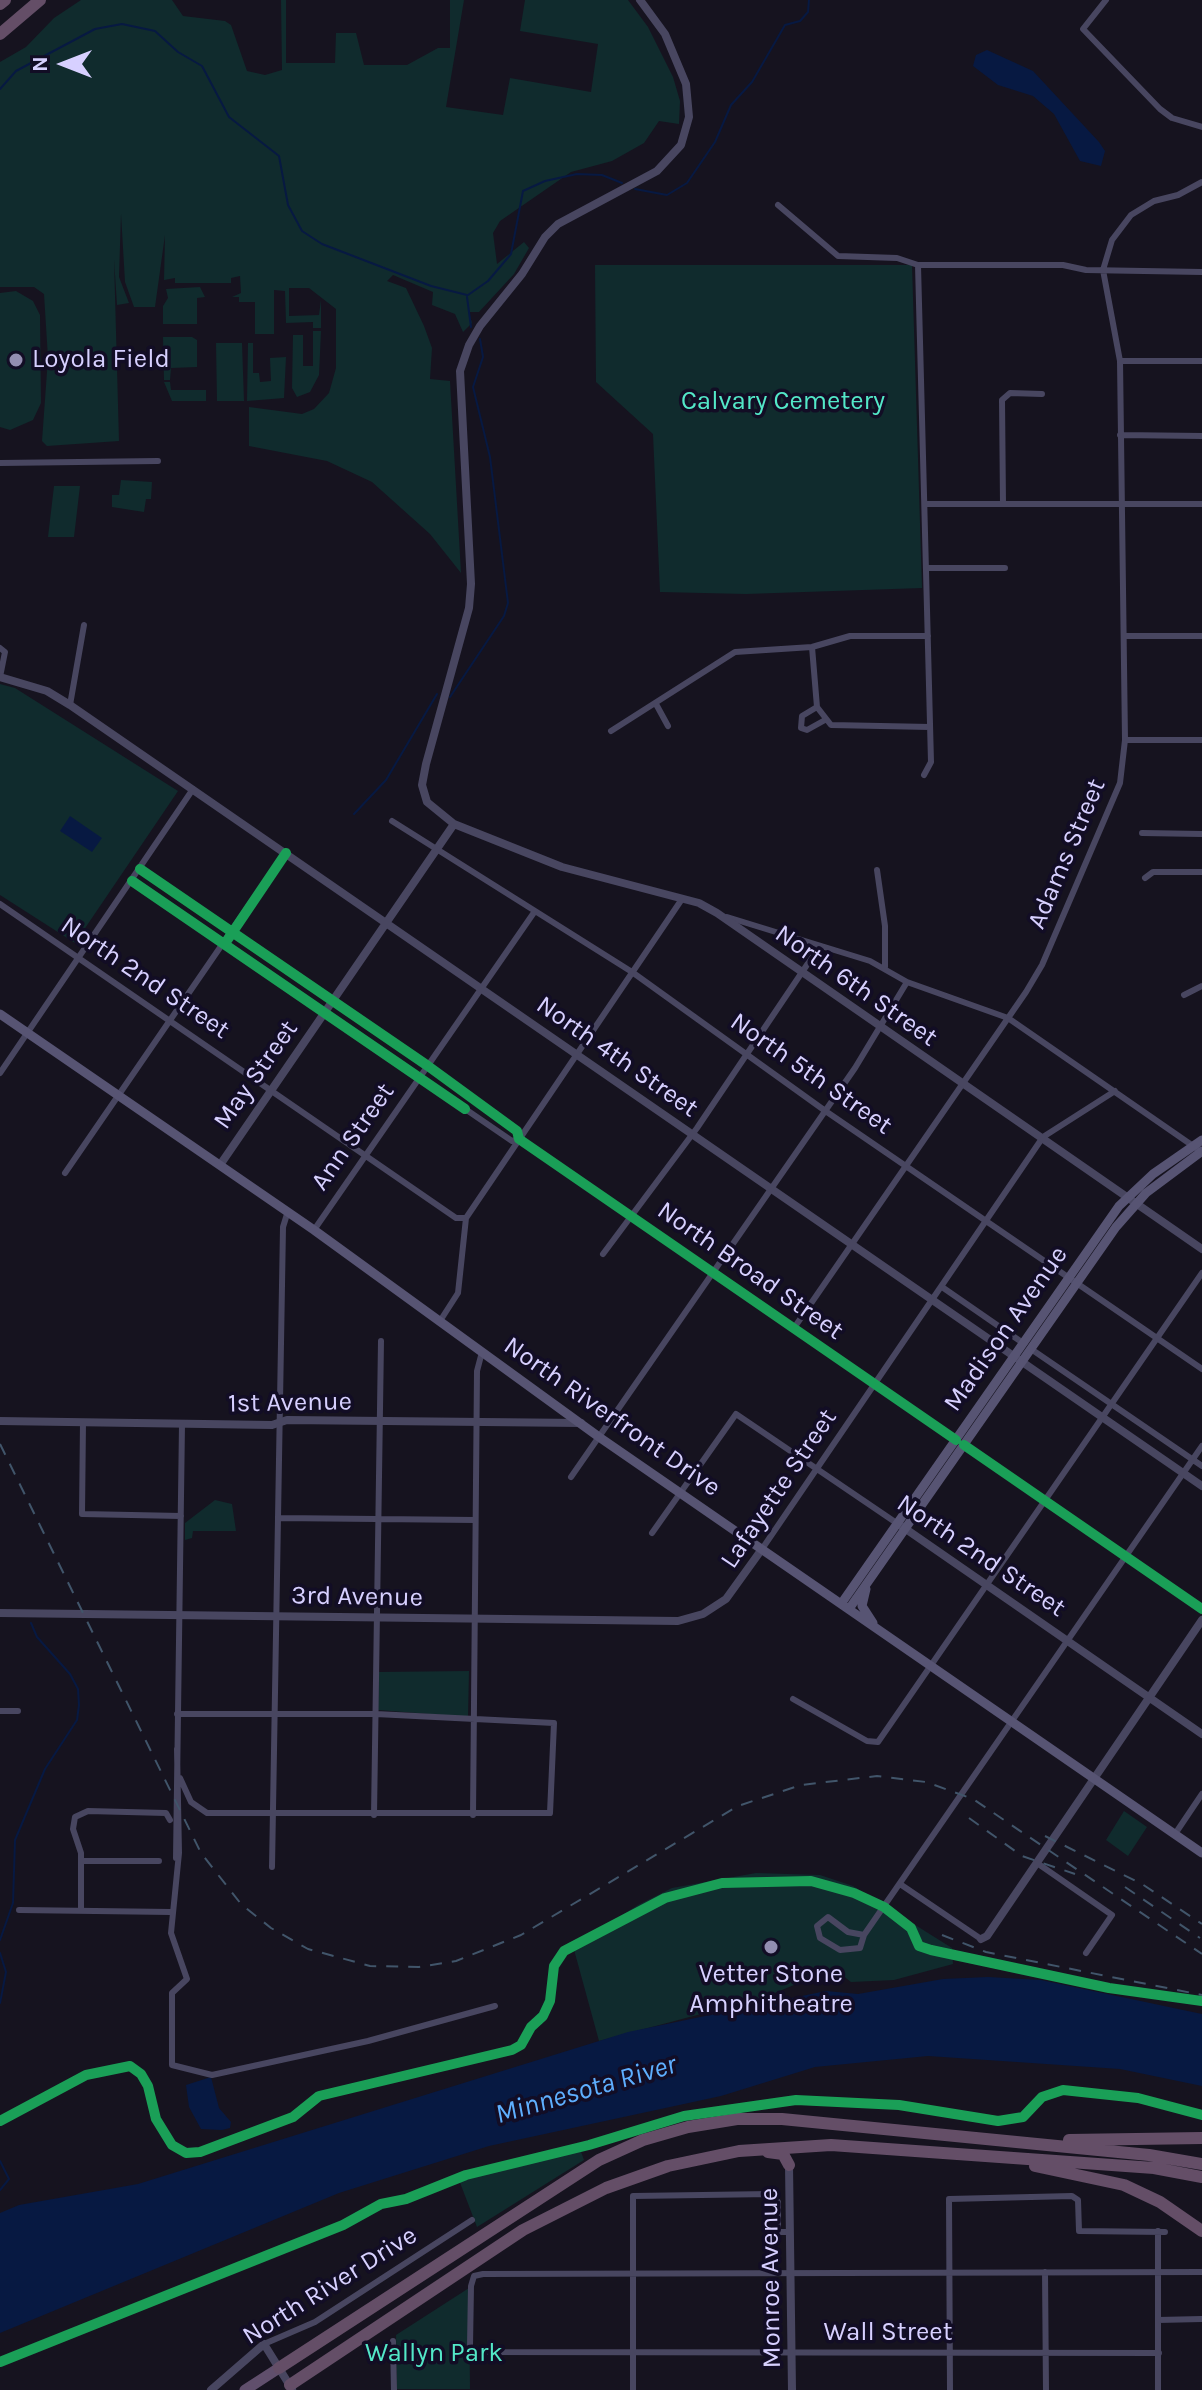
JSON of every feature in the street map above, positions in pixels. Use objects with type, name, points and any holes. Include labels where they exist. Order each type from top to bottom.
[{"type":"highway","points":[[0,4],[5,0]]},
{"type":"highway","points":[[0,34],[40,0]]},
{"type":"highway","points":[[245,2390],[589,2167],[643,2140],[701,2124],[760,2118],[998,2139],[1202,2164]]},
{"type":"highway","points":[[998,2139],[1202,2138]]},
{"type":"highway","points":[[727,2153],[779,2152],[789,2165],[795,2151],[812,2145]]},
{"type":"highway","points":[[288,2388],[465,2267],[566,2206],[645,2173],[727,2153],[812,2145],[1154,2168],[1202,2177]]},
{"type":"highway","points":[[964,2155],[1106,2179],[1160,2202],[1202,2231]]},
{"type":"main road","name":"North Riverfront Drive","points":[[0,1014],[288,1211],[599,1437],[1202,1853]]},
{"type":"main road","name":"Madison Avenue","points":[[845,1607],[1131,1200],[1199,1150],[1202,1140]]},
{"type":"main road","name":"Madison Avenue","points":[[845,1607],[870,1581],[902,1527]]},
{"type":"main road","points":[[870,1581],[862,1606],[877,1628]]},
{"type":"street","points":[[454,824],[431,809],[422,785],[469,608],[471,584],[460,371],[480,326],[522,274],[545,237],[558,224],[657,171],[681,145],[689,117],[686,84],[665,34],[640,0]]},
{"type":"street","points":[[1106,0],[1083,29],[1160,109],[1172,118],[1202,127]]},
{"type":"street","points":[[1103,270],[1112,240],[1131,215],[1154,201],[1202,182]]},
{"type":"street","points":[[778,205],[838,256],[911,261],[918,265],[1063,265],[1103,270],[1202,272]]},
{"type":"street","points":[[918,265],[931,762],[924,775]]},
{"type":"street","name":"Adams Street","points":[[794,1328],[1042,965],[1120,783],[1125,740],[1120,361],[1103,270]]},
{"type":"street","points":[[1120,361],[1202,361]]},
{"type":"street","points":[[1003,504],[1002,400],[1010,393],[1042,394]]},
{"type":"street","points":[[1120,435],[1202,436]]},
{"type":"street","points":[[0,463],[158,461]]},
{"type":"street","points":[[925,504],[1202,504]]},
{"type":"street","points":[[927,568],[1005,568]]},
{"type":"street","points":[[70,705],[84,625]]},
{"type":"street","points":[[611,731],[735,652],[812,647],[850,636],[928,636]]},
{"type":"street","points":[[1124,636],[1202,636]]},
{"type":"street","points":[[812,647],[817,707],[825,720],[844,727],[930,727]]},
{"type":"street","points":[[0,648],[5,652],[0,677]]},
{"type":"street","name":"North 4th Street","points":[[0,677],[47,691],[70,705],[772,1186],[1202,1486]]},
{"type":"street","points":[[656,704],[668,726]]},
{"type":"street","points":[[817,707],[802,716],[801,728],[807,730],[825,720]]},
{"type":"street","points":[[1125,740],[1202,740]]},
{"type":"street","points":[[0,1073],[193,789]]},
{"type":"street","name":"North 5th Street","points":[[392,821],[436,852],[632,972],[824,1110],[988,1219],[1202,1369]]},
{"type":"street","name":"May Street","points":[[220,1165],[454,824]]},
{"type":"street","name":"North 6th Street","points":[[454,824],[562,867],[682,899],[717,913],[1202,1249]]},
{"type":"street","points":[[1142,833],[1202,834]]},
{"type":"street","points":[[65,1173],[286,853]]},
{"type":"street","name":"North Broad Street","points":[[140,869],[428,1066],[517,1131],[519,1139],[1202,1609]]},
{"type":"street","points":[[877,870],[885,926],[885,967]]},
{"type":"street","points":[[1145,878],[1153,872],[1202,872]]},
{"type":"street","name":"North Broad Street","points":[[132,881],[512,1141],[519,1139]]},
{"type":"street","points":[[440,1321],[455,1300],[461,1282],[466,1218],[682,899]]},
{"type":"street","name":"North 2nd Street","points":[[0,904],[456,1218],[466,1218]]},
{"type":"street","name":"Ann Street","points":[[314,1230],[535,911]]},
{"type":"street","points":[[717,913],[885,967],[907,982],[1008,1018],[1199,1150]]},
{"type":"street","points":[[603,1254],[693,1134],[819,947]]},
{"type":"street","points":[[571,1477],[880,1028],[907,982]]},
{"type":"street","points":[[1184,995],[1202,986]]},
{"type":"street","points":[[1043,1137],[1115,1091]]},
{"type":"street","name":"Lafayette Street","points":[[710,1611],[726,1599],[762,1549],[1043,1137]]},
{"type":"street","points":[[272,1867],[283,1227],[288,1211]]},
{"type":"street","points":[[793,1699],[875,1744],[1104,1419],[1202,1273]]},
{"type":"street","points":[[942,1287],[1202,1466]]},
{"type":"street","points":[[374,1815],[381,1341]]},
{"type":"street","points":[[473,1815],[478,1365],[482,1352]]},
{"type":"street","name":"North 2nd Street","points":[[680,1493],[736,1414],[1202,1734]]},
{"type":"street","name":"1st Avenue","points":[[0,1421],[582,1423]]},
{"type":"street","points":[[83,1422],[82,1514],[181,1516]]},
{"type":"street","points":[[176,1858],[182,1424]]},
{"type":"street","points":[[864,1935],[848,1932],[833,1918],[824,1918],[817,1926],[820,1938],[840,1950],[860,1948],[864,1935],[1202,1446]]},
{"type":"street","points":[[652,1533],[680,1493]]},
{"type":"street","points":[[278,1518],[475,1520]]},
{"type":"street","name":"3rd Avenue","points":[[0,1613],[667,1622],[688,1620],[710,1611]]},
{"type":"street","points":[[900,1884],[981,1939],[987,1936],[1202,1620]]},
{"type":"street","points":[[0,1711],[18,1711]]},
{"type":"street","points":[[177,1714],[376,1714],[554,1723],[550,1813],[374,1815],[198,1810],[180,1778]]},
{"type":"street","points":[[177,1749],[180,1778],[171,1933],[187,1979],[172,1993],[171,2001],[171,2060],[179,2069],[212,2075],[368,2041],[495,2006]]},
{"type":"street","points":[[1174,1835],[1202,1794]]},
{"type":"street","points":[[81,1910],[81,1861],[73,1823],[81,1813],[168,1816]]},
{"type":"street","points":[[81,1861],[159,1861]]},
{"type":"street","points":[[1037,1863],[1112,1915],[1086,1953]]},
{"type":"street","points":[[19,1910],[171,1912]]},
{"type":"street","name":"Monroe Avenue","points":[[789,2165],[792,2390]]},
{"type":"street","points":[[633,2390],[633,2196],[771,2194],[778,2202],[778,2232],[790,2232]]},
{"type":"street","points":[[950,2390],[949,2199],[1077,2198],[1079,2231],[1161,2232],[1157,2273],[1158,2390]]},
{"type":"street","name":"North River Drive","points":[[211,2390],[264,2344],[315,2322],[472,2220]]},
{"type":"street","points":[[1045,2272],[1046,2390]]},
{"type":"street","points":[[631,2273],[1202,2272]]},
{"type":"street","name":"Wall Street","points":[[631,2273],[474,2276],[470,2299],[473,2351],[1159,2353]]},
{"type":"street","points":[[1158,2320],[1202,2319]]},
{"type":"street","points":[[393,2341],[394,2390]]},
{"type":"street","points":[[264,2344],[288,2388]]},
{"type":"green space","points":[[81,0],[172,0],[183,16],[225,21],[231,25],[247,71],[265,75],[282,70],[281,0],[286,0],[286,63],[335,63],[336,33],[356,33],[364,65],[407,65],[438,48],[450,48],[450,0],[464,0],[446,107],[503,115],[510,78],[591,92],[598,44],[520,31],[525,0],[628,0],[648,27],[673,77],[680,101],[679,124],[659,121],[644,143],[612,161],[571,172],[500,221],[493,233],[497,264],[524,242],[529,248],[514,274],[479,312],[469,312],[472,323],[463,332],[455,314],[432,305],[433,292],[393,275],[387,281],[406,288],[424,326],[432,348],[430,379],[450,381],[461,573],[430,534],[372,482],[327,461],[249,446],[249,407],[302,414],[314,409],[329,393],[336,368],[336,309],[309,288],[289,288],[289,316],[319,315],[321,300],[321,328],[313,328],[313,322],[286,323],[285,291],[274,290],[274,334],[255,334],[255,302],[239,302],[239,297],[232,297],[241,293],[240,276],[231,278],[231,283],[175,283],[175,278],[164,280],[165,235],[155,307],[134,307],[125,282],[121,214],[119,277],[129,303],[117,305],[114,259],[119,441],[47,446],[42,441],[48,358],[44,294],[34,287],[0,287],[0,62],[26,47],[54,18]]},
{"type":"green space","name":"Calvary Cemetery","points":[[595,265],[912,265],[922,588],[746,594],[660,592],[653,434],[596,382]]},
{"type":"green space","points":[[200,287],[205,297],[197,298],[197,324],[163,324],[163,306],[168,298],[166,289]]},
{"type":"green space","points":[[16,291],[33,301],[40,315],[41,403],[33,420],[10,430],[0,427],[0,293]]},
{"type":"green space","points":[[313,331],[321,331],[319,375],[310,392],[297,397],[292,388],[293,335],[303,335],[303,366],[313,366]]},
{"type":"green space","points":[[163,337],[192,337],[197,340],[197,367],[171,368],[170,380],[164,380]]},
{"type":"green space","points":[[216,343],[242,343],[244,401],[217,401]]},
{"type":"green space","points":[[248,343],[253,343],[253,373],[259,373],[260,382],[271,381],[270,358],[286,357],[284,398],[247,401]]},
{"type":"green space","points":[[164,382],[170,382],[171,390],[206,390],[206,401],[172,401]]},
{"type":"green space","points":[[121,480],[152,482],[151,499],[146,499],[144,512],[112,507],[112,495],[119,495]]},
{"type":"green space","points":[[54,486],[80,486],[74,537],[48,537]]},
{"type":"green space","points":[[0,684],[15,688],[178,791],[75,943],[0,895]]},
{"type":"green space","points":[[215,1500],[232,1504],[236,1531],[193,1531],[192,1538],[185,1540],[185,1523]]},
{"type":"green space","points":[[469,1671],[468,1717],[378,1710],[379,1672]]},
{"type":"green space","points":[[1124,1811],[1147,1827],[1128,1856],[1106,1840]]},
{"type":"green space","points":[[756,1873],[820,1875],[853,1886],[952,1948],[953,1964],[894,1980],[851,1982],[842,1975],[823,1973],[765,1997],[599,2041],[573,1946],[638,1905],[672,1888]]},
{"type":"green space","points":[[580,2149],[584,2160],[477,2227],[459,2180]]},
{"type":"green space","name":"Wallyn Park","points":[[469,2288],[470,2389],[397,2389],[396,2335]]},
{"type":"water","points":[[987,50],[1033,71],[1099,142],[1105,151],[1101,166],[1080,161],[1054,114],[1033,96],[998,85],[973,66],[976,55]]},
{"type":"water","points":[[70,816],[102,838],[92,852],[60,831]]},
{"type":"water","name":"Minnesota River","points":[[988,1977],[1041,1980],[1202,2014],[1202,2086],[1120,2069],[928,2056],[815,2067],[721,2096],[489,2146],[339,2193],[0,2333],[0,2213],[19,2205],[138,2184],[628,2032],[826,1991],[858,1994],[943,1979]]},
{"type":"water","points":[[211,2077],[219,2108],[231,2122],[230,2128],[201,2129],[189,2107],[186,2085]]},
{"type":"waterway","points":[[635,189],[667,195],[687,183],[715,142],[731,105],[752,82],[785,25],[800,21],[808,12],[809,0]]},
{"type":"waterway","points":[[0,89],[16,71],[95,29],[122,24],[155,31],[178,52],[202,66],[229,117],[279,156],[288,205],[302,231],[322,244],[431,286],[467,295]]},
{"type":"waterway","points":[[468,295],[488,281],[511,254],[523,191],[545,181],[577,174],[602,175],[622,183]]},
{"type":"waterway","points":[[467,297],[471,327]]},
{"type":"waterway","points":[[450,697],[504,616],[508,603],[490,457],[473,387],[483,357],[480,339]]},
{"type":"waterway","points":[[354,814],[386,780],[437,694]]},
{"type":"waterway","points":[[0,1940],[13,1903],[15,1840],[45,1769],[77,1720],[79,1705],[78,1689],[70,1674],[37,1637],[31,1623]]},
{"type":"waterway","points":[[0,1953],[6,1972],[0,2003]]},
{"type":"waterway","points":[[0,2161],[9,2179],[0,2190]]},
{"type":"railway","points":[[0,1444],[201,1853],[241,1904],[271,1928],[308,1949],[370,1966],[419,1967],[456,1961],[521,1935],[738,1806],[801,1785],[877,1776],[926,1782],[973,1799],[1202,1954]]},
{"type":"railway","points":[[969,1818],[1022,1856],[1075,1874]]},
{"type":"railway","points":[[1045,1836],[1142,1884],[1202,1924]]},
{"type":"railway","points":[[1125,1887],[1200,1938]]},
{"type":"railway","points":[[942,1935],[986,1952],[1202,1995]]},
{"type":"cycle path","points":[[226,942],[286,853]]},
{"type":"cycle path","points":[[140,869],[428,1066],[517,1131],[519,1139],[956,1440]]},
{"type":"cycle path","points":[[132,881],[465,1109]]},
{"type":"cycle path","points":[[964,1445],[1202,1609]]},
{"type":"cycle path","points":[[0,2121],[86,2075],[130,2066],[141,2074],[148,2086],[156,2119],[172,2145],[186,2153],[200,2152],[293,2117],[319,2096],[512,2050],[521,2045],[531,2027],[543,2016],[550,2001],[554,1966],[564,1951],[665,1898],[722,1883],[811,1881],[854,1893],[884,1907],[911,1928],[919,1946],[931,1950],[1109,1988],[1202,2001]]},
{"type":"cycle path","points":[[0,2362],[343,2225],[381,2204],[406,2199],[466,2175],[589,2145],[684,2116],[796,2100],[899,2105],[998,2121],[1023,2117],[1042,2097],[1063,2090],[1138,2098],[1202,2115]]},
{"type":"place","name":"Loyola Field","points":[[16,360]]},
{"type":"place","name":"Vetter Stone Amphitheatre","points":[[771,1947]]}]
